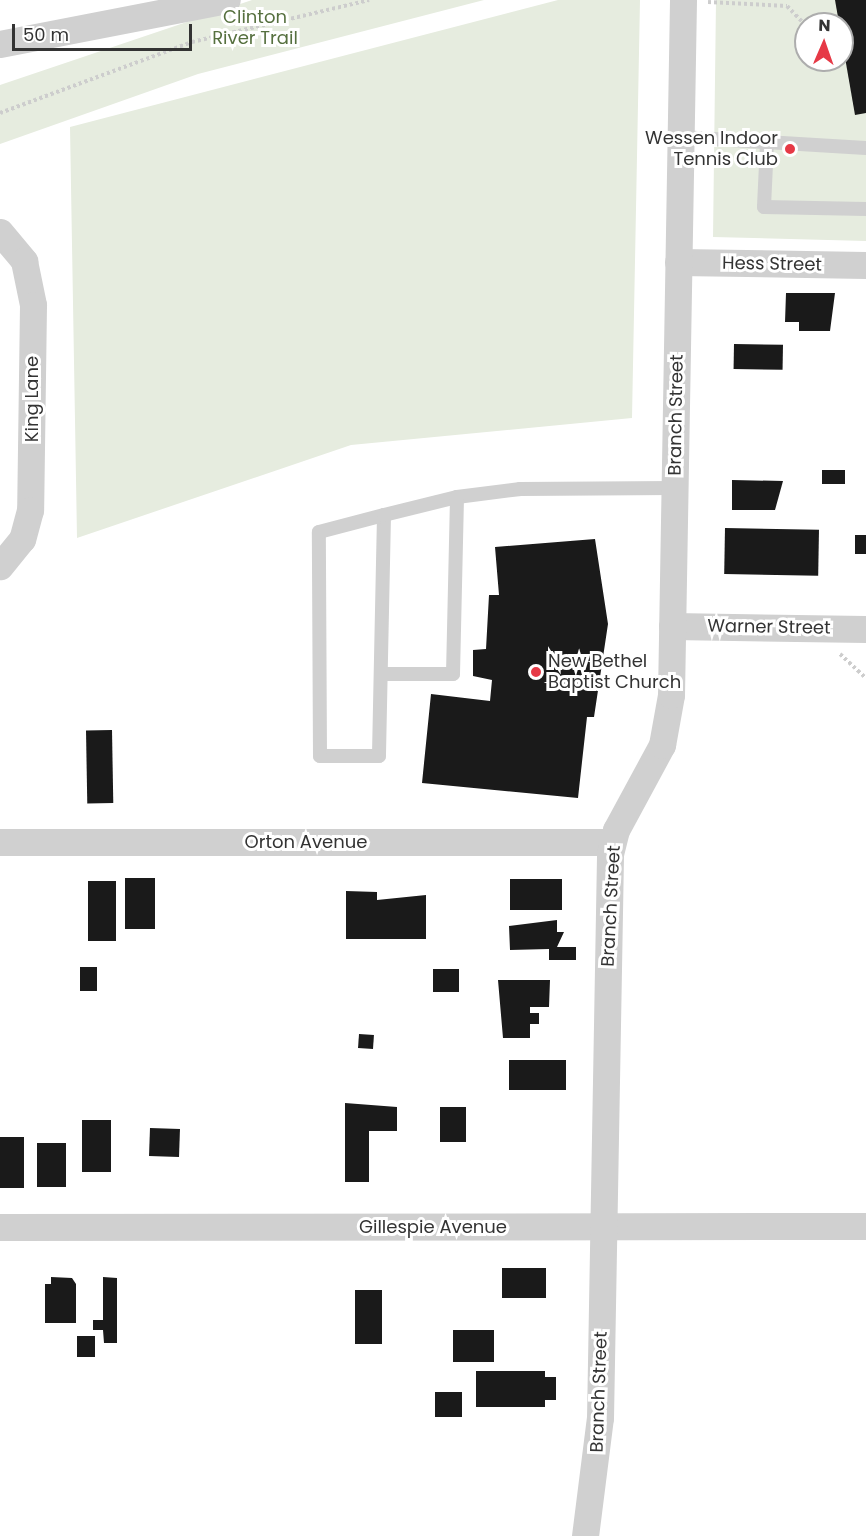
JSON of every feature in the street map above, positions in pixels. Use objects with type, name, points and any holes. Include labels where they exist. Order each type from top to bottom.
[{"type":"street","points":[[0,44],[188,5],[227,0]]},
{"type":"street","name":"Branch Street","points":[[585,1536],[600,1418],[612,842],[662,745],[671,695],[683,0]]},
{"type":"street","name":"King Lane","points":[[0,232],[24,261],[33,305],[30,510],[22,539],[0,566]]},
{"type":"street","name":"Hess Street","points":[[678,262],[866,265]]},
{"type":"street","name":"Warner Street","points":[[672,626],[866,629]]},
{"type":"street","name":"Orton Avenue","points":[[0,842],[612,842]]},
{"type":"street","name":"Gillespie Avenue","points":[[0,1227],[866,1226]]},
{"type":"lane","points":[[681,137],[866,148]]},
{"type":"lane","points":[[767,143],[764,207],[866,209]]},
{"type":"lane","points":[[384,515],[379,756],[320,756],[319,532],[384,515],[457,497],[520,489],[674,488]]},
{"type":"lane","points":[[382,674],[453,674],[457,497]]},
{"type":"path","points":[[0,112],[192,42],[369,0]]},
{"type":"path","points":[[683,0],[759,0],[787,6],[794,14]]},
{"type":"green space","name":"Clinton River Trail","points":[[252,0],[484,0],[198,74],[0,144],[0,85]]},
{"type":"green space","points":[[558,0],[640,0],[632,418],[351,445],[77,538],[70,127]]},
{"type":"green space","name":"Wessen Indoor Tennis Club","points":[[716,0],[866,0],[866,241],[713,237]]},
{"type":"building","points":[[835,0],[866,0],[866,113],[855,115],[848,72],[854,72],[854,12],[837,12]]},
{"type":"building","points":[[786,293],[835,293],[830,331],[799,331],[799,322],[785,322]]},
{"type":"building","points":[[734,344],[783,345],[783,370],[734,369]]},
{"type":"building","points":[[822,470],[845,470],[845,484],[822,484]]},
{"type":"building","points":[[732,480],[783,481],[775,510],[732,510]]},
{"type":"building","points":[[725,528],[819,530],[818,576],[724,574]]},
{"type":"building","points":[[855,535],[866,535],[866,554],[855,554]]},
{"type":"building","name":"New Bethel Baptist Church","points":[[595,539],[608,624],[594,717],[587,717],[578,798],[422,783],[431,694],[490,701],[492,680],[473,676],[473,650],[486,649],[489,595],[499,595],[495,547]]},
{"type":"building","points":[[86,730],[112,730],[113,803],[87,803]]},
{"type":"building","points":[[125,878],[155,878],[155,929],[125,929]]},
{"type":"building","points":[[510,879],[562,879],[562,910],[510,910]]},
{"type":"building","points":[[88,881],[116,881],[116,941],[88,941]]},
{"type":"building","points":[[346,891],[377,892],[377,900],[426,895],[426,939],[346,939]]},
{"type":"building","points":[[557,920],[557,932],[564,932],[557,947],[576,947],[576,960],[549,960],[549,949],[510,950],[509,926]]},
{"type":"building","points":[[80,967],[97,967],[97,991],[80,991]]},
{"type":"building","points":[[433,969],[459,969],[459,992],[433,992]]},
{"type":"building","points":[[498,980],[550,980],[549,1007],[530,1007],[530,1013],[539,1013],[539,1024],[530,1024],[530,1038],[503,1038]]},
{"type":"building","points":[[359,1034],[374,1035],[373,1049],[358,1048]]},
{"type":"building","points":[[509,1060],[566,1060],[566,1090],[509,1090]]},
{"type":"building","points":[[345,1103],[397,1107],[397,1131],[369,1131],[369,1182],[345,1182]]},
{"type":"building","points":[[440,1107],[466,1107],[466,1142],[440,1142]]},
{"type":"building","points":[[82,1120],[111,1120],[111,1172],[82,1172]]},
{"type":"building","points":[[150,1128],[180,1129],[179,1157],[149,1156]]},
{"type":"building","points":[[0,1137],[24,1137],[24,1188],[0,1188]]},
{"type":"building","points":[[37,1143],[66,1143],[66,1187],[37,1187]]},
{"type":"building","points":[[502,1268],[546,1268],[546,1298],[502,1298]]},
{"type":"building","points":[[51,1277],[72,1278],[76,1284],[76,1323],[45,1323],[45,1284],[51,1284]]},
{"type":"building","points":[[103,1277],[117,1278],[117,1343],[104,1343],[103,1330],[93,1330],[93,1320],[103,1320]]},
{"type":"building","points":[[355,1290],[382,1290],[382,1344],[355,1344]]},
{"type":"building","points":[[453,1330],[494,1330],[494,1362],[453,1362]]},
{"type":"building","points":[[77,1336],[95,1336],[95,1357],[77,1357]]},
{"type":"building","points":[[476,1371],[545,1371],[545,1377],[556,1377],[556,1400],[545,1400],[545,1407],[476,1407]]},
{"type":"building","points":[[435,1392],[462,1392],[462,1417],[435,1417]]},
{"type":"place","name":"Wessen Indoor Tennis Club","points":[[790,149]]},
{"type":"place","name":"New Bethel Baptist Church","points":[[536,672]]}]
